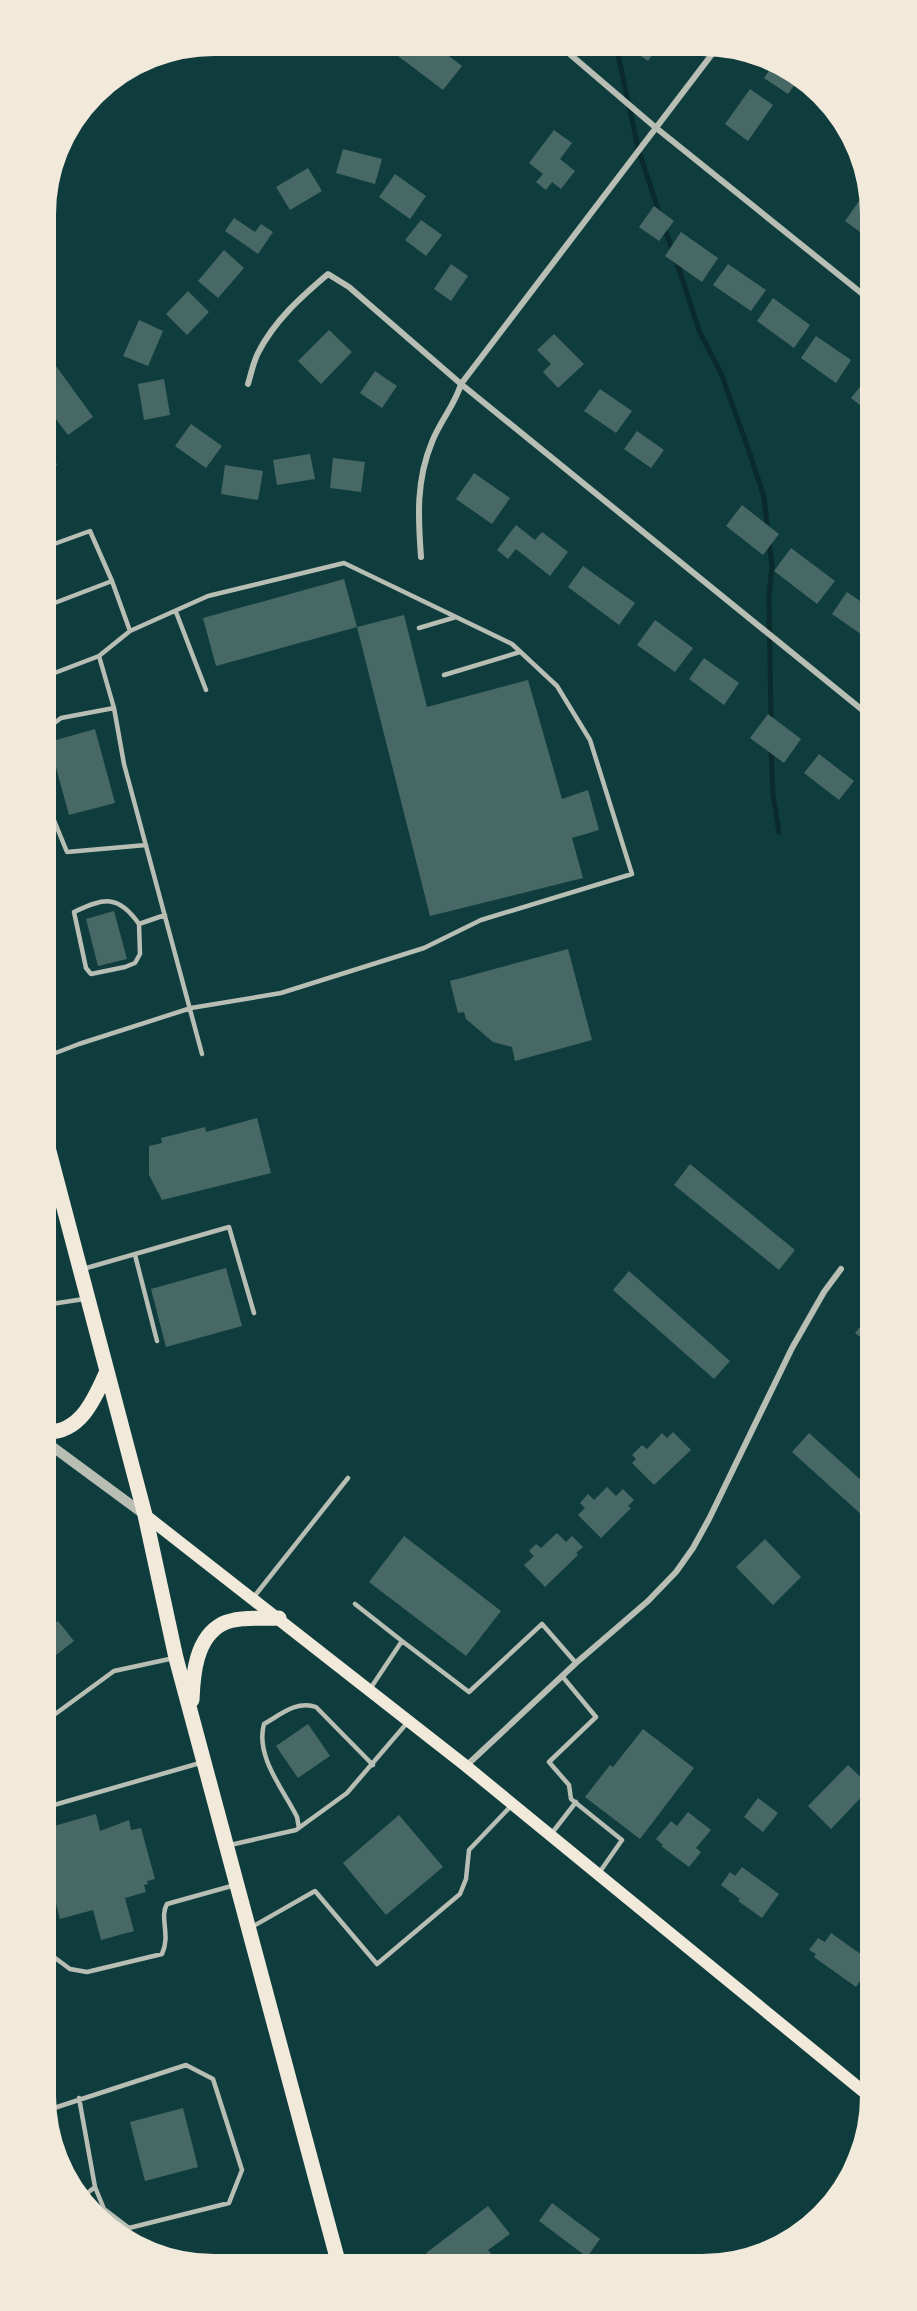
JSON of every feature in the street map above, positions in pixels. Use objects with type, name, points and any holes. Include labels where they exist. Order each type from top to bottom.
[{"type":"main road","points":[[52,1179],[88,1299],[145,1515],[176,1658],[337,2258]]},
{"type":"main road","points":[[52,1431],[60,1430],[84,1416],[107,1371]]},
{"type":"main road","points":[[145,1515],[466,1766],[864,2091]]},
{"type":"main road","points":[[191,1712],[194,1669],[209,1635],[223,1624],[230,1622],[279,1618]]},
{"type":"street","points":[[567,52],[656,127],[864,295]]},
{"type":"street","points":[[421,557],[417,510],[422,481],[432,442],[458,396],[461,384],[713,53]]},
{"type":"street","points":[[248,384],[256,355],[272,330],[300,298],[328,274],[349,287],[461,384],[864,711]]},
{"type":"street","points":[[466,1766],[576,1663],[648,1601],[676,1572],[693,1548],[797,1338],[840,1269]]},
{"type":"street","points":[[52,1447],[145,1515]]},
{"type":"lane","points":[[53,544],[90,531],[112,581],[130,631]]},
{"type":"lane","points":[[53,674],[99,656],[130,631],[208,596],[344,563],[512,644],[557,686],[590,740],[632,874],[481,920],[424,948],[281,993],[190,1008],[53,1054]]},
{"type":"lane","points":[[53,604],[112,581]]},
{"type":"lane","points":[[176,612],[206,690]]},
{"type":"lane","points":[[419,628],[456,617]]},
{"type":"lane","points":[[444,675],[520,652]]},
{"type":"lane","points":[[99,656],[114,708],[124,764],[202,1054]]},
{"type":"lane","points":[[53,724],[61,718],[114,708]]},
{"type":"lane","points":[[53,817],[67,852],[146,845]]},
{"type":"lane","points":[[101,901],[116,902],[126,908],[139,924],[140,954],[135,963],[91,974],[86,968],[74,912],[101,901]]},
{"type":"lane","points":[[139,924],[165,915]]},
{"type":"lane","points":[[80,1270],[229,1227],[255,1313]]},
{"type":"lane","points":[[135,1255],[157,1341]]},
{"type":"lane","points":[[52,1304],[88,1299]]},
{"type":"lane","points":[[253,1598],[348,1478]]},
{"type":"lane","points":[[355,1604],[469,1692],[542,1624],[576,1663]]},
{"type":"lane","points":[[370,1690],[402,1641]]},
{"type":"lane","points":[[52,1716],[114,1671],[176,1658]]},
{"type":"lane","points":[[562,1676],[596,1717],[549,1762],[569,1785],[571,1799],[622,1840],[598,1875]]},
{"type":"lane","points":[[300,1828],[297,1817],[264,1753],[260,1737],[264,1724],[292,1708],[307,1704],[316,1707],[373,1766]]},
{"type":"lane","points":[[227,1846],[300,1828],[347,1794],[409,1721]]},
{"type":"lane","points":[[52,1806],[204,1762]]},
{"type":"lane","points":[[550,1836],[576,1802]]},
{"type":"lane","points":[[249,1929],[315,1891],[377,1964],[460,1894],[466,1880],[469,1850],[512,1804]]},
{"type":"lane","points":[[52,1957],[69,1969],[87,1972],[162,1954],[167,1944],[164,1909],[167,1904],[237,1885]]},
{"type":"lane","points":[[53,2108],[79,2098],[186,2065],[213,2079],[242,2170],[229,2203],[129,2228],[105,2209],[95,2187],[79,2098]]},
{"type":"lane","points":[[841,2180],[859,2136]]},
{"type":"lane","points":[[86,2194],[95,2187]]},
{"type":"building","points":[[393,52],[444,52],[462,66],[443,90]]},
{"type":"building","points":[[634,52],[654,52],[648,61]]},
{"type":"building","points":[[771,68],[796,83],[788,94],[764,78]]},
{"type":"building","points":[[750,89],[773,105],[748,141],[725,124]]},
{"type":"building","points":[[554,130],[572,143],[560,159],[575,171],[561,189],[552,182],[546,190],[536,182],[543,174],[529,163]]},
{"type":"building","points":[[343,149],[382,159],[375,184],[336,173]]},
{"type":"building","points":[[308,168],[322,191],[290,210],[276,187]]},
{"type":"building","points":[[395,174],[426,196],[410,219],[379,197]]},
{"type":"building","points":[[863,195],[864,235],[845,221]]},
{"type":"building","points":[[654,206],[674,221],[659,241],[639,227]]},
{"type":"building","points":[[234,218],[255,232],[261,224],[273,232],[258,254],[225,231]]},
{"type":"building","points":[[421,220],[442,235],[426,256],[405,240]]},
{"type":"building","points":[[681,232],[718,258],[702,282],[665,256]]},
{"type":"building","points":[[224,250],[244,268],[218,298],[198,281]]},
{"type":"building","points":[[451,264],[468,276],[451,301],[434,289]]},
{"type":"building","points":[[728,264],[766,290],[751,311],[713,285]]},
{"type":"building","points":[[188,291],[209,312],[187,335],[166,314]]},
{"type":"building","points":[[773,298],[810,325],[794,348],[757,321]]},
{"type":"building","points":[[139,320],[163,331],[148,366],[123,356]]},
{"type":"building","points":[[329,330],[352,352],[321,384],[298,361]]},
{"type":"building","points":[[554,334],[584,364],[558,388],[543,372],[551,364],[537,350]]},
{"type":"building","points":[[816,336],[851,360],[836,383],[801,358]]},
{"type":"building","points":[[53,362],[93,417],[68,435],[53,415]]},
{"type":"building","points":[[375,371],[397,386],[382,408],[360,393]]},
{"type":"building","points":[[164,379],[170,415],[144,420],[138,384]]},
{"type":"building","points":[[864,382],[864,408],[851,398]]},
{"type":"building","points":[[600,389],[632,411],[616,433],[584,411]]},
{"type":"building","points":[[191,424],[222,446],[206,468],[175,446]]},
{"type":"building","points":[[637,431],[664,450],[651,468],[624,449]]},
{"type":"building","points":[[310,454],[315,479],[277,485],[273,460]]},
{"type":"building","points":[[333,458],[365,462],[361,492],[330,488]]},
{"type":"building","points":[[225,465],[263,471],[258,500],[221,494]]},
{"type":"building","points":[[474,473],[510,498],[492,524],[456,499]]},
{"type":"building","points":[[742,505],[779,534],[763,555],[726,526]]},
{"type":"building","points":[[516,525],[535,540],[542,532],[568,552],[550,576],[516,549],[508,559],[497,550]]},
{"type":"building","points":[[791,548],[835,581],[817,604],[774,571]]},
{"type":"building","points":[[583,566],[635,603],[619,625],[568,587]]},
{"type":"building","points":[[344,579],[357,627],[216,666],[203,618]]},
{"type":"building","points":[[847,592],[864,604],[864,636],[832,614]]},
{"type":"building","points":[[404,615],[427,707],[528,680],[562,799],[588,790],[599,830],[572,838],[583,878],[430,916],[357,627]]},
{"type":"building","points":[[655,620],[693,648],[675,672],[637,645]]},
{"type":"building","points":[[704,658],[739,683],[724,705],[689,679]]},
{"type":"building","points":[[768,714],[801,739],[784,763],[750,738]]},
{"type":"building","points":[[95,729],[115,803],[69,815],[53,756],[53,741]]},
{"type":"building","points":[[819,754],[854,781],[839,800],[804,773]]},
{"type":"building","points":[[114,911],[127,959],[98,966],[86,919]]},
{"type":"building","points":[[568,949],[592,1040],[515,1061],[512,1047],[493,1042],[466,1019],[464,1012],[458,1013],[450,981]]},
{"type":"building","points":[[257,1118],[271,1173],[162,1200],[149,1175],[149,1146],[162,1143],[161,1138],[205,1127],[206,1132]]},
{"type":"building","points":[[690,1164],[795,1250],[779,1270],[674,1185]]},
{"type":"building","points":[[226,1268],[242,1326],[166,1347],[151,1289]]},
{"type":"building","points":[[629,1271],[730,1361],[714,1379],[613,1290]]},
{"type":"building","points":[[864,1322],[864,1340],[855,1333]]},
{"type":"building","points":[[673,1432],[691,1450],[654,1485],[632,1463],[636,1459],[632,1455],[642,1445],[647,1449],[662,1433],[667,1438]]},
{"type":"building","points":[[809,1433],[864,1483],[864,1517],[792,1452]]},
{"type":"building","points":[[607,1487],[616,1496],[623,1489],[634,1500],[628,1506],[631,1508],[601,1538],[578,1515],[585,1508],[580,1503],[588,1494],[594,1500]]},
{"type":"building","points":[[557,1533],[566,1542],[572,1536],[583,1547],[576,1553],[578,1555],[545,1587],[524,1565],[534,1556],[529,1551],[536,1544],[541,1548]]},
{"type":"building","points":[[404,1536],[501,1611],[466,1656],[369,1582]]},
{"type":"building","points":[[765,1539],[801,1577],[773,1605],[736,1567]]},
{"type":"building","points":[[58,1621],[74,1641],[52,1658],[52,1625]]},
{"type":"building","points":[[308,1724],[330,1756],[298,1778],[276,1746]]},
{"type":"building","points":[[643,1729],[694,1768],[640,1839],[585,1797],[610,1765],[613,1767]]},
{"type":"building","points":[[848,1765],[864,1780],[864,1794],[831,1829],[808,1806]]},
{"type":"building","points":[[758,1798],[778,1813],[763,1832],[744,1817]]},
{"type":"building","points":[[688,1812],[711,1830],[696,1848],[701,1852],[689,1867],[661,1846],[663,1845],[656,1839],[671,1821],[677,1826]]},
{"type":"building","points":[[96,1814],[100,1831],[129,1820],[131,1830],[141,1828],[155,1879],[147,1881],[148,1884],[144,1885],[146,1892],[125,1898],[134,1931],[101,1940],[93,1910],[60,1919],[52,1889],[52,1827]]},
{"type":"building","points":[[399,1815],[443,1867],[386,1915],[343,1863]]},
{"type":"building","points":[[742,1867],[779,1894],[762,1918],[738,1901],[740,1899],[721,1885],[730,1872],[735,1876]]},
{"type":"building","points":[[831,1933],[862,1955],[864,1952],[864,1975],[856,1987],[814,1957],[816,1954],[809,1950],[818,1938],[825,1942]]},
{"type":"building","points":[[183,2108],[198,2167],[145,2181],[130,2122]]},
{"type":"building","points":[[552,2203],[600,2239],[587,2257],[539,2221]]},
{"type":"building","points":[[488,2206],[510,2234],[488,2250],[494,2258],[430,2258],[426,2253]]},
{"type":"waterway","points":[[617,52],[638,148],[660,215]]},
{"type":"waterway","points":[[664,227],[673,252]]},
{"type":"waterway","points":[[676,260],[700,333],[721,373],[749,451],[764,497],[768,532]]},
{"type":"waterway","points":[[769,541],[772,566],[769,596],[771,723]]},
{"type":"waterway","points":[[771,748],[773,795],[779,832]]}]
